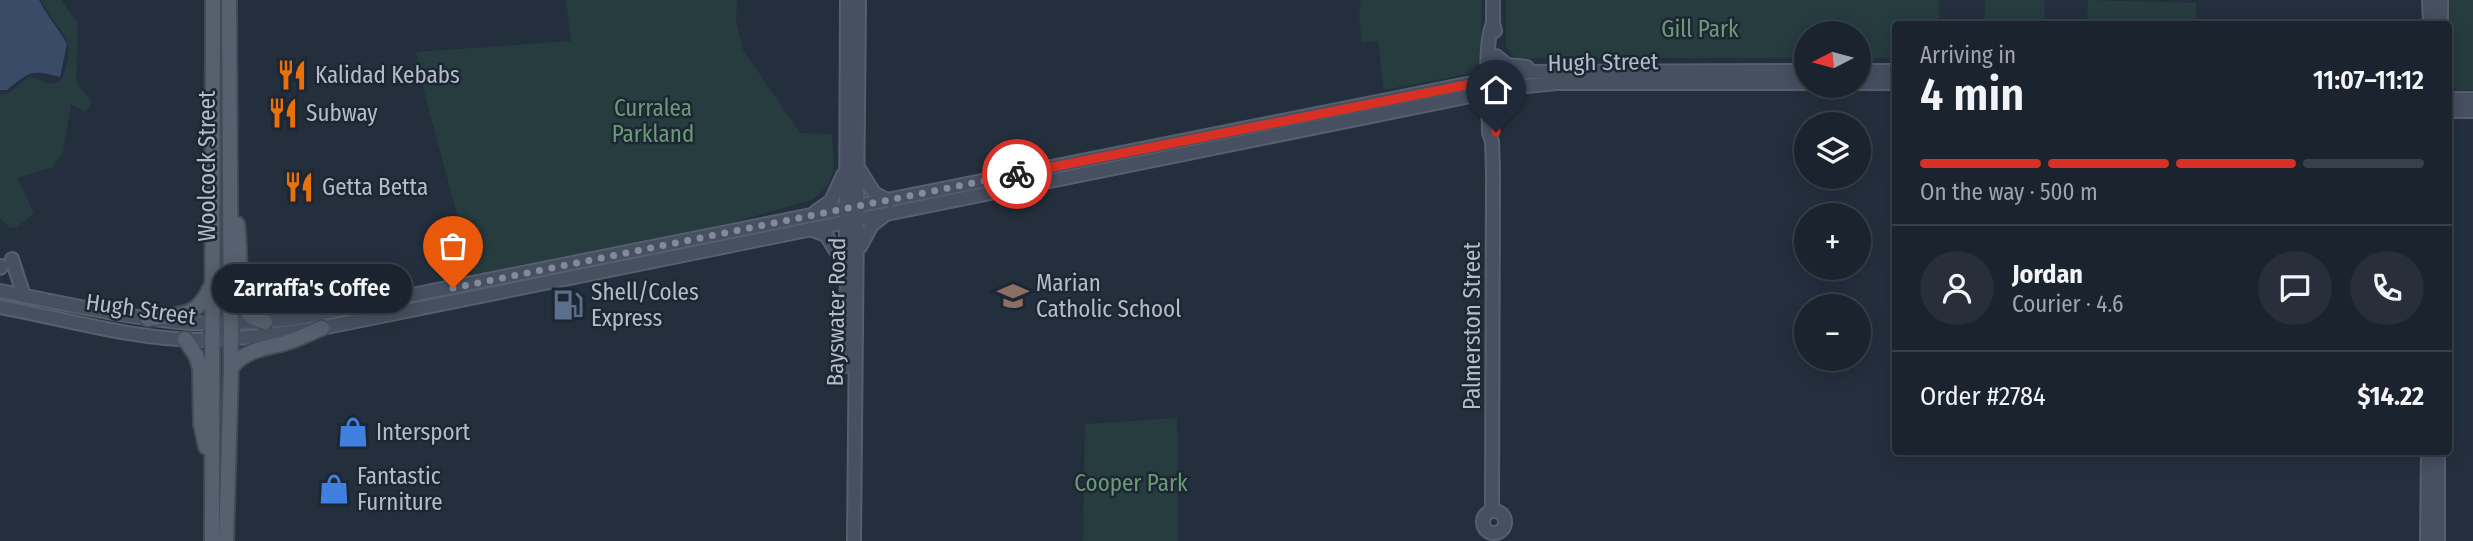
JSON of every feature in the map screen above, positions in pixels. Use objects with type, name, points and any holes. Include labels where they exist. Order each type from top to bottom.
[{"type":"main road","name":"Woolcock Street","points":[[212,541],[213,0]]},
{"type":"main road","name":"Woolcock Street","points":[[226,541],[231,368],[229,0]]},
{"type":"main road","name":"Bayswater Road","points":[[847,0],[852,164],[852,214],[846,267],[847,541]]},
{"type":"main road","name":"Bayswater Road","points":[[852,164],[859,0]]},
{"type":"main road","name":"Palmerston Street","points":[[1493,0],[1493,23],[1489,43],[1496,132],[1493,141],[1492,511],[1500,513],[1504,519],[1503,529],[1496,537]]},
{"type":"main road","points":[[2429,0],[2430,21]]},
{"type":"main road","points":[[2441,0],[2441,21]]},
{"type":"main road","name":"Palmerston Street","points":[[1493,23],[1496,56],[1489,113],[1489,133],[1493,141]]},
{"type":"main road","points":[[1496,56],[1507,65],[1526,66],[1539,71]]},
{"type":"main road","name":"Hugh Street","points":[[0,291],[148,318],[211,323],[231,331],[322,328],[852,214],[1452,100],[1539,71],[1794,71]]},
{"type":"main road","points":[[1871,71],[1892,71]]},
{"type":"main road","name":"Hugh Street","points":[[888,207],[1493,86],[1557,83],[1794,83]]},
{"type":"main road","points":[[1871,83],[1892,83]]},
{"type":"main road","points":[[1452,100],[1473,103],[1489,113]]},
{"type":"main road","points":[[846,267],[830,240],[808,223],[835,195],[852,164],[873,193],[888,207],[872,225],[858,252]]},
{"type":"main road","points":[[230,181],[240,243],[242,298],[249,315],[265,322]]},
{"type":"main road","name":"Bayswater Road","points":[[852,214],[858,252],[854,541]]},
{"type":"main road","name":"Hugh Street","points":[[0,307],[140,334],[212,339],[265,322],[322,314],[808,223]]},
{"type":"main road","points":[[5,265],[24,296]]},
{"type":"main road","points":[[148,318],[188,313],[204,302],[212,285]]},
{"type":"main road","points":[[231,368],[238,358],[322,328]]},
{"type":"main road","points":[[185,339],[197,357],[200,369],[201,424],[211,472]]},
{"type":"main road","points":[[2427,541],[2428,455]]},
{"type":"main road","points":[[2438,455],[2438,541]]},
{"type":"green space","points":[[41,0],[61,0],[78,24],[76,83],[92,102],[85,112],[71,104],[63,152],[53,167],[17,178],[34,213],[16,228],[9,227],[0,219],[0,95],[9,93],[29,76],[50,84],[61,81],[68,53],[65,36]]},
{"type":"green space","name":"Curralea Parkland","points":[[566,0],[737,0],[736,21],[743,50],[800,133],[832,134],[834,168],[826,188],[812,200],[726,224],[473,274],[418,69],[420,68],[416,52],[571,41]]},
{"type":"green space","points":[[1361,0],[1482,0],[1481,61],[1472,73],[1384,90],[1378,41],[1362,42],[1359,15]]},
{"type":"green space","name":"Gill Park","points":[[1506,0],[1939,0],[1938,21],[1892,21],[1892,58],[1871,58],[1871,21],[1794,21],[1794,58],[1516,58],[1506,47]]},
{"type":"green space","points":[[1985,0],[2045,0],[2044,21],[1984,21]]},
{"type":"green space","points":[[2088,0],[2196,3],[2196,21],[2087,21]]},
{"type":"green space","points":[[2449,0],[2473,0],[2473,90],[2457,90],[2452,84],[2452,21],[2449,21]]},
{"type":"green space","name":"Cooper Park","points":[[1177,418],[1178,541],[1083,541],[1085,424]]},
{"type":"water","points":[[0,0],[39,0],[67,44],[60,77],[42,73],[31,74],[7,90],[0,90]]},
{"type":"way so far","points":[[453,288],[1017,174]]},
{"type":"place","name":"Kalidad Kebabs","points":[[292,75]]},
{"type":"place","name":"Subway","points":[[283,113]]},
{"type":"place","name":"Getta Betta","points":[[299,187]]},
{"type":"place","name":"Zarraffa's Coffee","points":[[453,288]]},
{"type":"place","name":"Marian Catholic School","points":[[1013,296]]},
{"type":"place","name":"Shell/Coles Express","points":[[568,305]]},
{"type":"place","name":"Intersport","points":[[353,432]]},
{"type":"place","name":"Fantastic Furniture","points":[[334,489]]},
{"type":"route","points":[[1017,174],[1496,79],[1496,132]]}]
